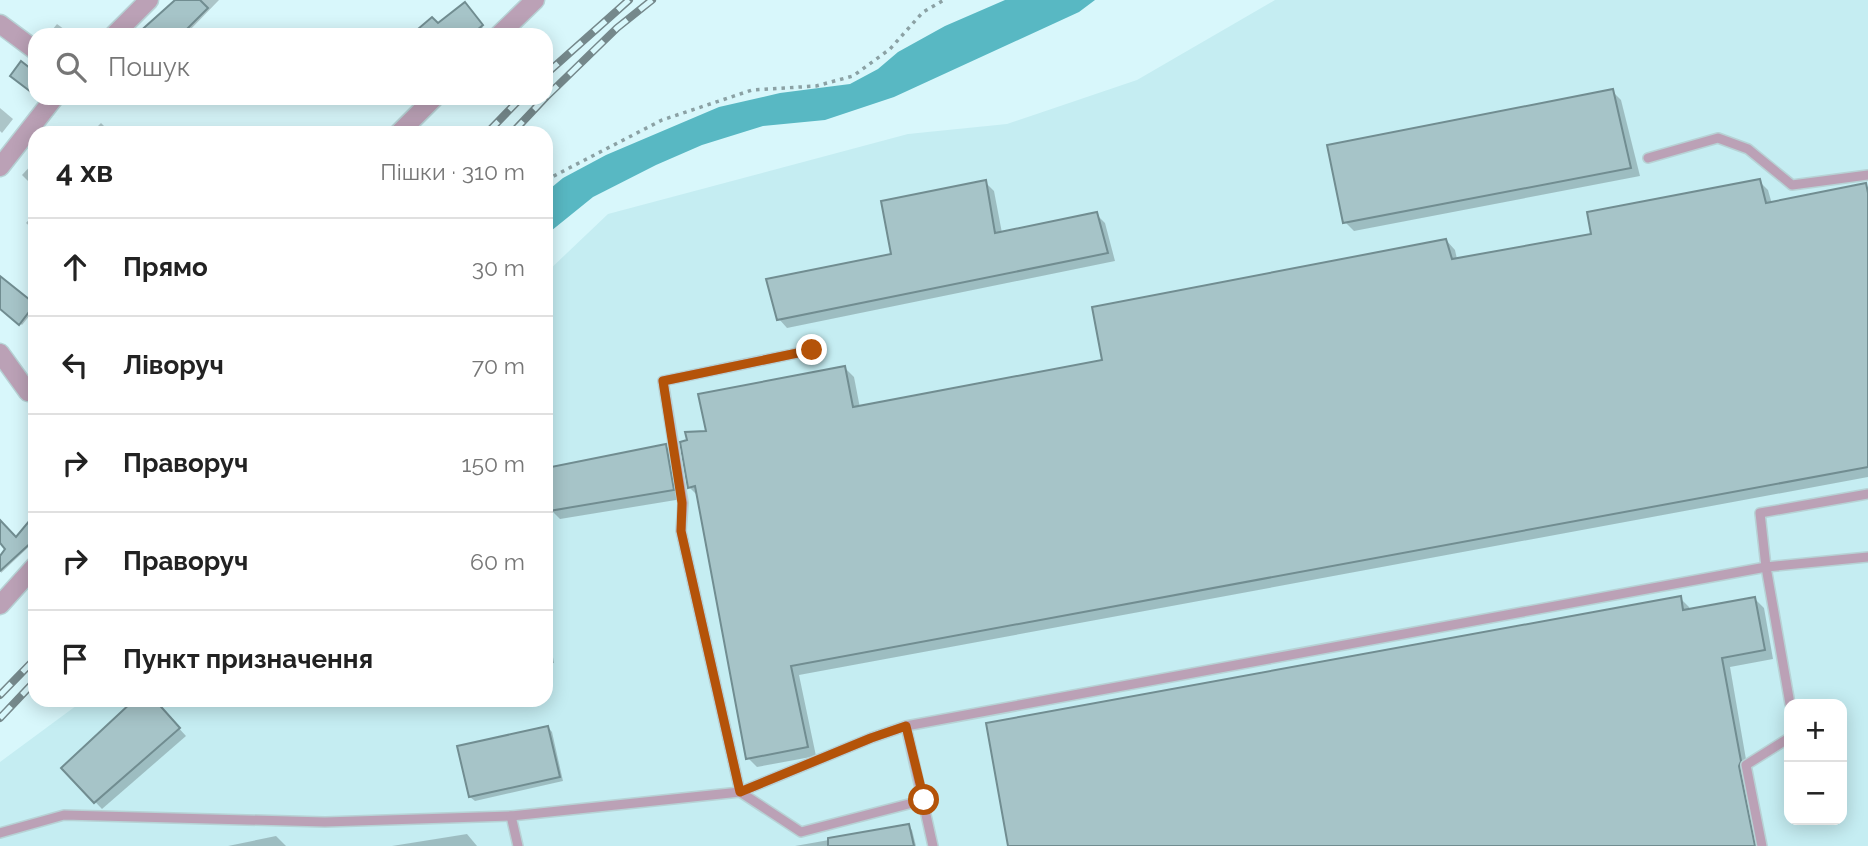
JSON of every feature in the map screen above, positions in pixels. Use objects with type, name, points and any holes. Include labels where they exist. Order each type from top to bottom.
[{"type":"street","points":[[121,28],[149,0]]},
{"type":"street","points":[[506,28],[535,0]]},
{"type":"street","points":[[0,23],[28,45]]},
{"type":"street","points":[[32,126],[49,105]]},
{"type":"street","points":[[405,126],[427,105]]},
{"type":"street","points":[[0,167],[28,131]]},
{"type":"street","points":[[0,353],[28,389]]},
{"type":"street","points":[[0,605],[28,574]]},
{"type":"lane","points":[[1648,158],[1718,138],[1748,149],[1792,185],[1868,175]]},
{"type":"lane","points":[[812,350],[663,381],[682,503],[681,531],[740,792],[801,832],[924,800]]},
{"type":"lane","points":[[1789,699],[1766,567],[1760,513],[1868,494]]},
{"type":"lane","points":[[0,833],[64,815],[325,822],[511,816],[740,792],[906,726],[1766,567],[1868,557]]},
{"type":"lane","points":[[906,726],[933,846]]},
{"type":"lane","points":[[1762,846],[1746,765],[1784,741]]},
{"type":"lane","points":[[511,816],[518,846]]},
{"type":"path","points":[[553,176],[662,120],[752,90],[816,86],[853,76],[890,49],[923,12],[944,0]]},
{"type":"shaded area","points":[[1275,0],[1868,0],[1868,846],[0,846],[0,762],[75,707],[553,707],[553,266],[608,214],[908,134],[1007,124],[1137,80]]},
{"type":"water","points":[[1005,0],[1095,0],[1079,12],[894,97],[825,120],[763,126],[702,145],[593,197],[553,229],[553,186],[606,155],[719,107],[780,93],[850,84],[878,69],[898,52],[945,26]]},
{"type":"building","points":[[175,0],[200,0],[208,8],[188,28],[144,28]]},
{"type":"building","points":[[465,2],[483,25],[479,28],[419,28],[432,17],[438,23]]},
{"type":"building","points":[[21,61],[28,66],[28,90],[10,76]]},
{"type":"building","points":[[1613,89],[1631,168],[1343,223],[1327,145]]},
{"type":"building","points":[[1760,179],[1766,203],[1866,183],[1868,467],[791,666],[808,747],[746,759],[695,486],[688,488],[680,442],[687,440],[685,432],[706,431],[698,394],[845,366],[853,407],[1102,360],[1092,307],[1446,239],[1452,259],[1591,234],[1587,212]]},
{"type":"building","points":[[986,180],[995,233],[1097,212],[1108,253],[777,320],[766,279],[891,254],[881,201]]},
{"type":"building","points":[[0,276],[28,298],[28,313],[19,325],[0,309]]},
{"type":"building","points":[[666,444],[674,490],[553,510],[553,467]]},
{"type":"building","points":[[0,520],[16,537],[28,522],[28,545],[0,571],[0,556],[5,549],[0,543]]},
{"type":"building","points":[[1681,596],[1683,610],[1755,597],[1765,650],[1722,658],[1755,846],[1008,846],[986,723]]},
{"type":"building","points":[[126,707],[161,707],[180,728],[94,803],[61,768]]},
{"type":"building","points":[[548,726],[560,777],[469,797],[457,746]]},
{"type":"building","points":[[909,824],[914,846],[828,846],[828,838]]},
{"type":"railway","points":[[553,68],[629,0]]},
{"type":"railway","points":[[553,90],[617,28],[652,0]]},
{"type":"railway","points":[[494,126],[514,105]]},
{"type":"railway","points":[[519,126],[538,105]]},
{"type":"railway","points":[[0,695],[28,666]]},
{"type":"railway","points":[[0,718],[28,688]]},
{"type":"route","points":[[812,350],[663,381],[682,503],[681,531],[740,792],[906,726],[924,800]]}]
